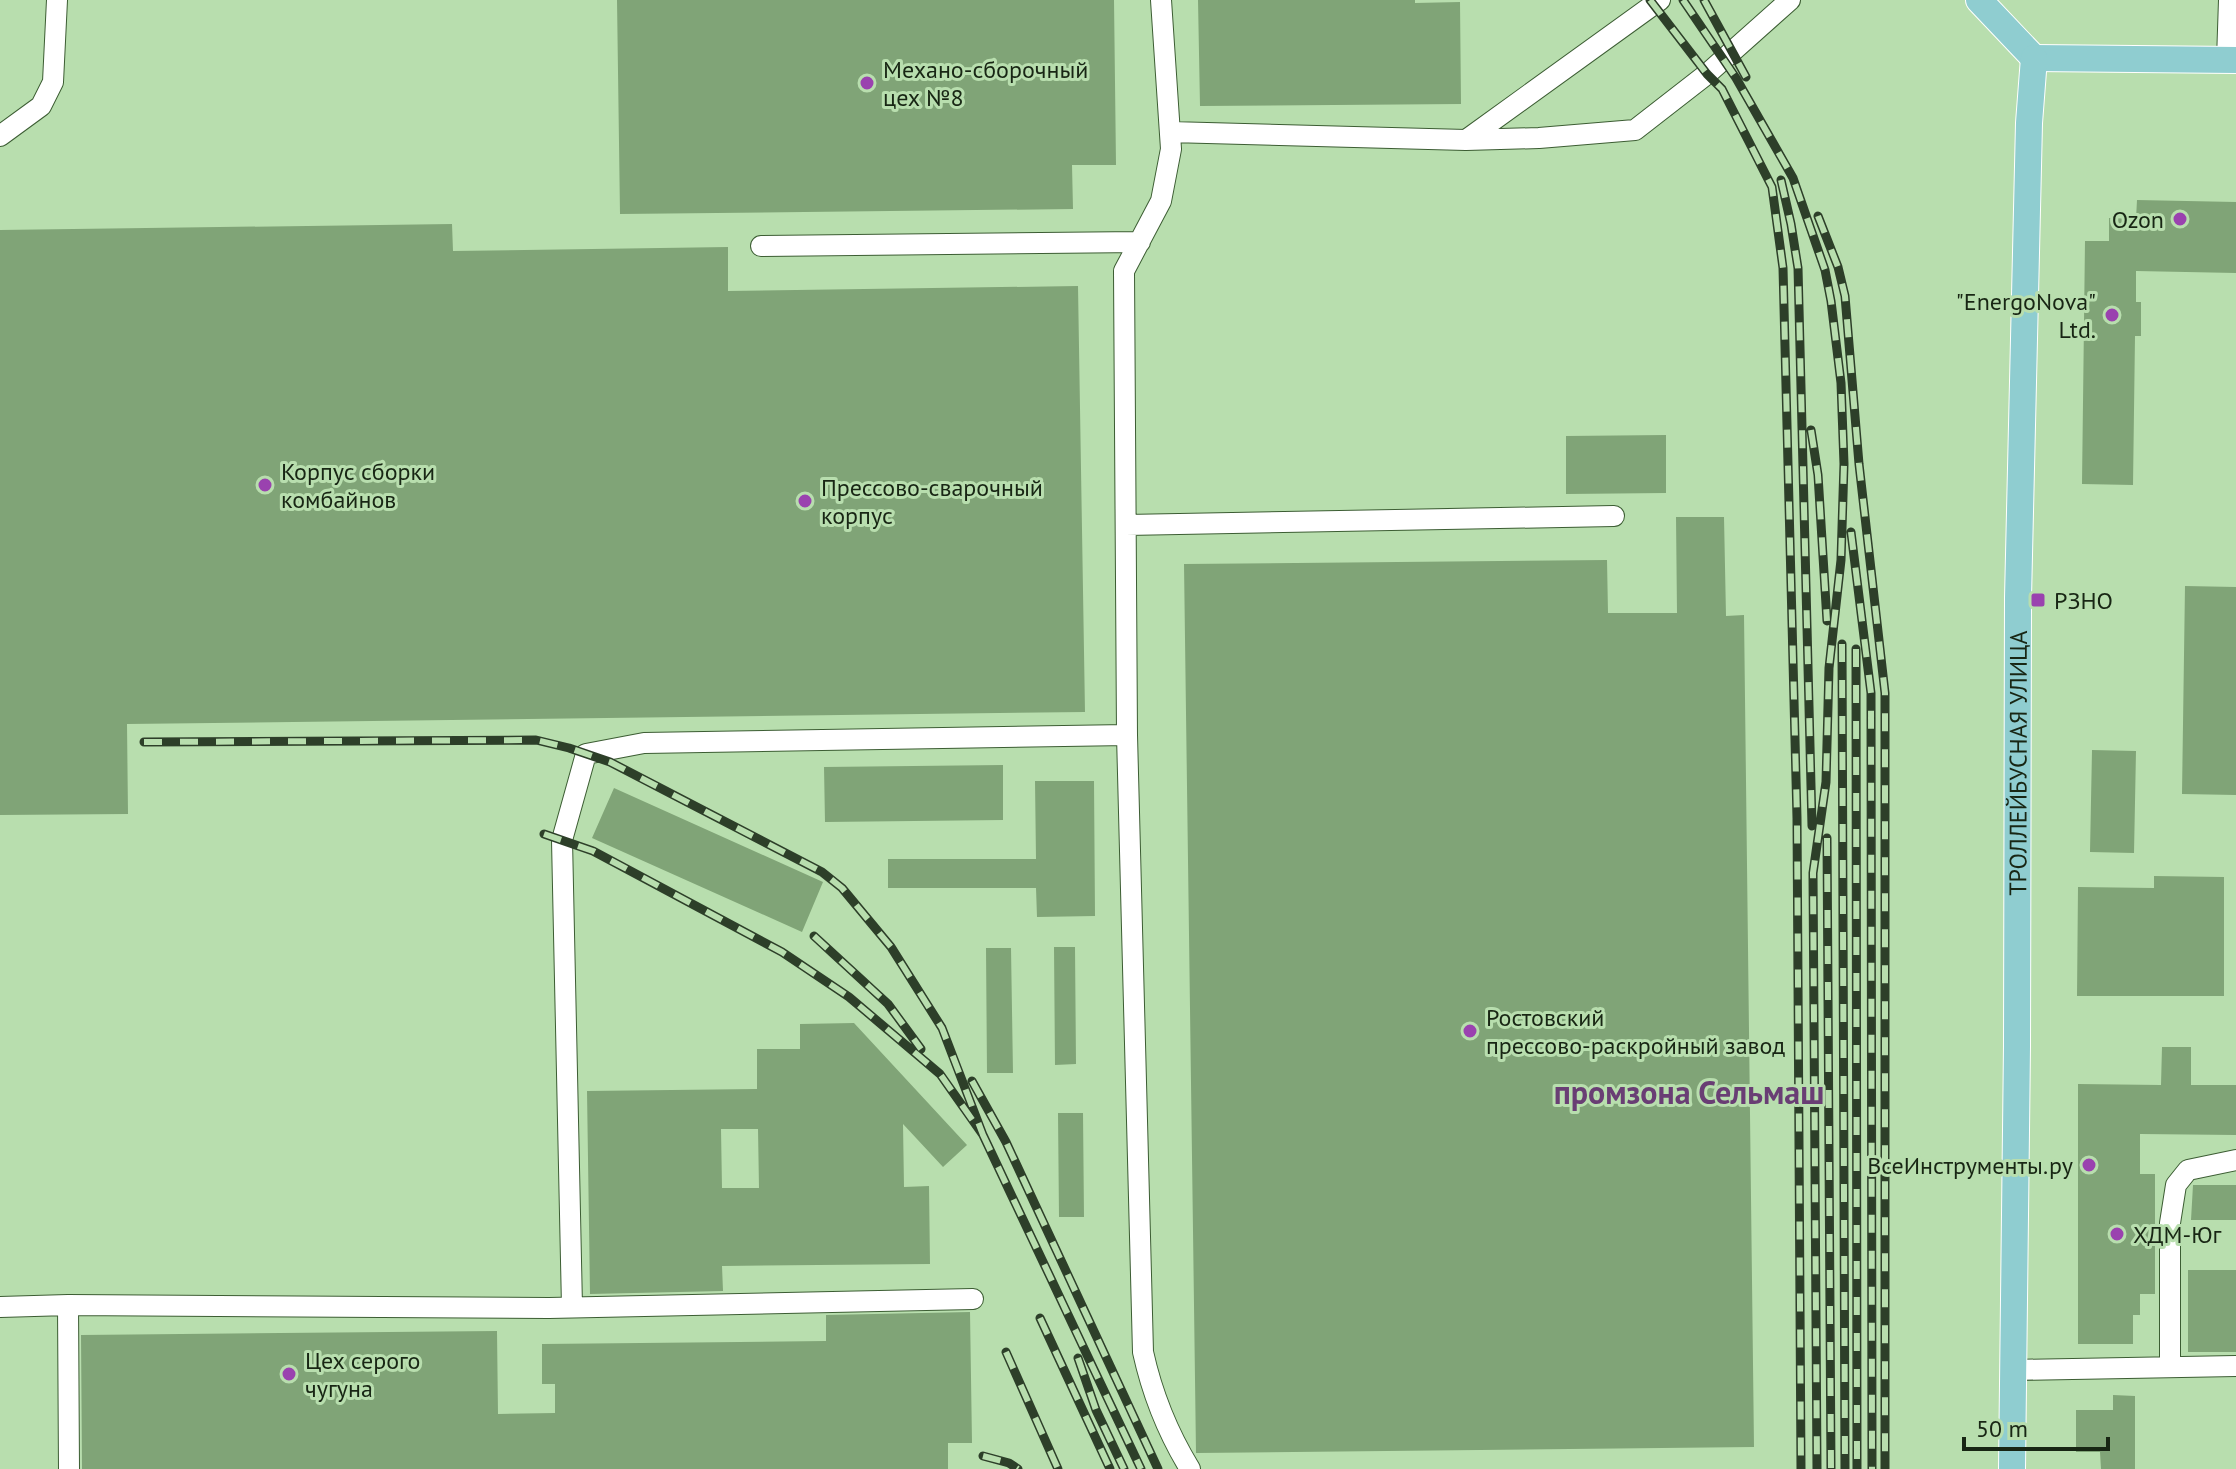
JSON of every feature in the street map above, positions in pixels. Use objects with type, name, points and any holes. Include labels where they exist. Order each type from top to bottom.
[{"type":"main road","points":[[1979,0],[2034,58],[2232,60]]},
{"type":"main road","name":"ТРОЛЛЕЙБУСНАЯ УЛИЦА","points":[[2012,1469],[2018,598],[2029,123],[2034,58]]},
{"type":"lane","points":[[0,136],[41,106],[53,82],[57,0]]},
{"type":"lane","points":[[1161,0],[1171,149],[1161,201],[1124,271],[1127,735],[1143,1352],[1154,1393],[1175,1444],[1190,1469]]},
{"type":"lane","points":[[1466,140],[1660,0]]},
{"type":"lane","points":[[1170,132],[1466,140],[1635,130],[1707,74],[1790,0]]},
{"type":"lane","points":[[2229,0],[2232,60]]},
{"type":"lane","points":[[761,246],[1140,242]]},
{"type":"lane","points":[[1126,525],[1614,516]]},
{"type":"lane","points":[[572,1307],[562,840],[586,754],[644,743],[1127,735]]},
{"type":"lane","points":[[2170,1366],[2170,1223],[2176,1185],[2188,1170],[2236,1160]]},
{"type":"lane","points":[[0,1307],[572,1307],[973,1299]]},
{"type":"lane","points":[[68,1305],[69,1469]]},
{"type":"lane","points":[[2013,1370],[2236,1366]]},
{"type":"building","name":"Механо-сборочный цех №8","points":[[617,0],[1114,0],[1116,165],[1072,165],[1073,209],[620,214]]},
{"type":"building","points":[[1198,0],[1460,2],[1461,104],[1200,106]]},
{"type":"building","points":[[2137,200],[2236,202],[2236,273],[2136,271],[2136,302],[2141,302],[2141,336],[2135,336],[2133,485],[2082,484],[2085,241],[2109,241],[2109,218],[2136,219]]},
{"type":"building","points":[[452,224],[453,251],[728,247],[728,291],[1078,286],[1085,712],[127,724],[128,814],[0,815],[0,230]]},
{"type":"building","points":[[1666,435],[1666,493],[1566,494],[1566,436]]},
{"type":"building","name":"Ростовский прессово-раскройный завод","points":[[1676,517],[1724,517],[1726,616],[1744,615],[1754,1447],[1196,1453],[1184,564],[1607,560],[1608,613],[1677,613]]},
{"type":"building","points":[[2185,586],[2236,587],[2236,795],[2182,794]]},
{"type":"building","points":[[2092,750],[2136,751],[2134,853],[2090,852]]},
{"type":"building","points":[[1003,765],[1003,820],[825,822],[824,767]]},
{"type":"building","points":[[1035,781],[1094,781],[1095,916],[1037,917],[1036,888],[888,888],[888,859],[1036,859]]},
{"type":"building","points":[[614,788],[823,882],[802,932],[592,838]]},
{"type":"building","points":[[2154,876],[2224,877],[2224,996],[2077,996],[2078,887],[2154,888]]},
{"type":"building","points":[[1054,947],[1075,947],[1076,1064],[1055,1065]]},
{"type":"building","points":[[986,948],[1011,948],[1013,1073],[987,1073]]},
{"type":"building","points":[[854,1023],[967,1145],[943,1167],[903,1124],[904,1187],[929,1186],[930,1264],[722,1266],[723,1291],[590,1294],[587,1091],[757,1089],[757,1049],[800,1049],[800,1024]],"holes":[[[721,1129],[758,1129],[759,1188],[722,1188]]]},
{"type":"building","name":"ХДМ-Юг","points":[[2162,1047],[2191,1047],[2191,1085],[2236,1085],[2236,1135],[2140,1134],[2140,1174],[2155,1174],[2155,1294],[2140,1294],[2140,1315],[2133,1315],[2133,1344],[2078,1344],[2078,1084],[2161,1085]]},
{"type":"building","points":[[1058,1113],[1083,1113],[1084,1217],[1059,1217]]},
{"type":"building","points":[[2193,1185],[2236,1185],[2236,1220],[2191,1220]]},
{"type":"building","points":[[2188,1270],[2236,1270],[2236,1352],[2188,1352]]},
{"type":"building","points":[[970,1312],[972,1443],[948,1443],[948,1469],[82,1469],[81,1335],[497,1331],[498,1414],[555,1413],[555,1384],[542,1384],[542,1344],[826,1341],[826,1315]]},
{"type":"building","points":[[2113,1395],[2135,1396],[2135,1469],[2101,1469],[2100,1452],[2076,1452],[2076,1410],[2113,1410]]},
{"type":"railway","points":[[1650,0],[1722,89],[1772,187],[1783,268],[1797,818],[1801,1469]]},
{"type":"railway","points":[[1683,0],[1736,78],[1793,178],[1825,270],[1841,383],[1844,464],[1841,560],[1829,668],[1826,782],[1813,873],[1817,1469]]},
{"type":"railway","points":[[1704,0],[1746,77]]},
{"type":"railway","points":[[1781,180],[1798,268],[1812,826]]},
{"type":"railway","points":[[1818,216],[1838,267],[1845,296],[1859,464],[1885,693],[1885,1469]]},
{"type":"railway","points":[[1811,430],[1818,475],[1827,621]]},
{"type":"railway","points":[[1851,532],[1871,693],[1872,1469]]},
{"type":"railway","points":[[1842,644],[1845,1469]]},
{"type":"railway","points":[[1856,649],[1857,1469]]},
{"type":"railway","points":[[144,742],[536,740],[610,762],[822,872],[842,888],[891,947],[942,1028],[983,1135]]},
{"type":"railway","points":[[544,834],[593,851],[782,952],[849,997],[940,1074],[983,1135],[1141,1469]]},
{"type":"railway","points":[[1827,838],[1831,1469]]},
{"type":"railway","points":[[814,936],[888,1004],[921,1049]]},
{"type":"railway","points":[[972,1081],[1006,1142],[1158,1469]]},
{"type":"railway","points":[[1040,1318],[1110,1469]]},
{"type":"railway","points":[[1006,1352],[1058,1469]]},
{"type":"railway","points":[[1078,1358],[1096,1410],[1124,1469]]},
{"type":"railway","points":[[983,1456],[1009,1463],[1018,1469]]},
{"type":"place","name":"Механо-сборочный цех №8","points":[[867,83]]},
{"type":"place","name":"Ozon","points":[[2180,219]]},
{"type":"place","name":"\"EnergoNova\" Ltd.","points":[[2112,315]]},
{"type":"place","name":"Корпус сборки комбайнов","points":[[265,485]]},
{"type":"place","name":"Прессово-сварочный корпус","points":[[805,501]]},
{"type":"place","name":"РЗНО","points":[[2038,600]]},
{"type":"place","name":"Ростовский прессово-раскройный завод","points":[[1470,1031]]},
{"type":"place","name":"ВсеИнструменты.ру","points":[[2089,1165]]},
{"type":"place","name":"ХДМ-Юг","points":[[2117,1234]]},
{"type":"place","name":"Цех серого чугуна","points":[[289,1374]]},
{"type":"district","name":"промзона Сельмаш","points":[[1689,1092]]}]
